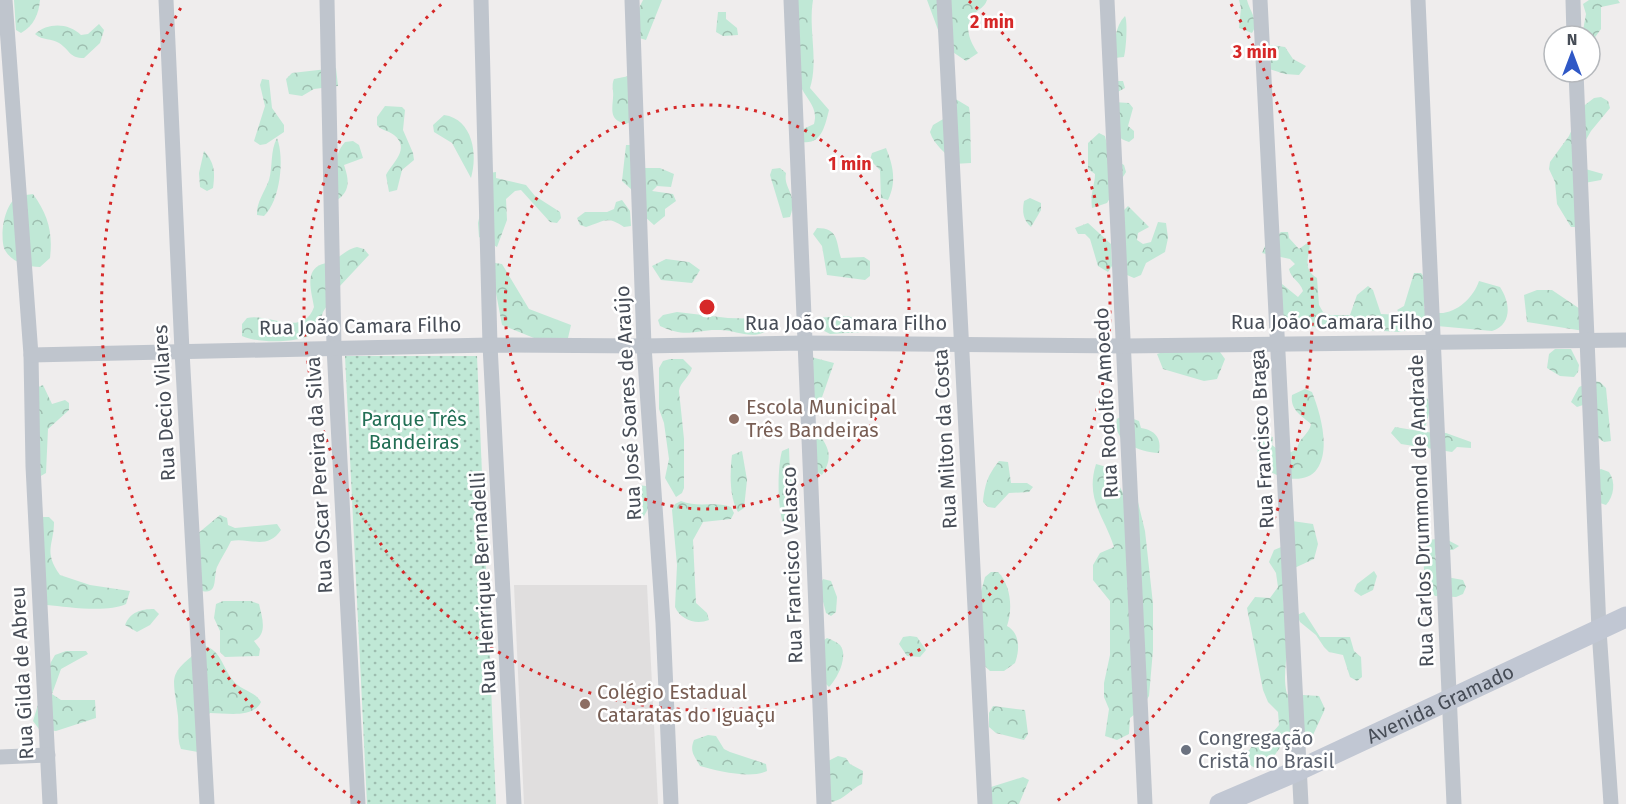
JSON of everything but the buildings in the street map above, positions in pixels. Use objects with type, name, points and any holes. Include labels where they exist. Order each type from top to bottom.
[{"type":"street","name":"Rua Gilda de Abreu","points":[[5,0],[31,355],[33,466],[50,804]]},
{"type":"street","name":"Rua Decio Vilares","points":[[166,0],[182,351],[207,804]]},
{"type":"street","name":"Rua OScar Pereira da Silva","points":[[327,0],[334,347],[358,804]]},
{"type":"street","name":"Rua Henrique Bernadelli","points":[[481,0],[490,345],[505,582],[514,804]]},
{"type":"street","name":"Rua José Soares de Araújo","points":[[632,0],[644,346],[663,623],[671,804]]},
{"type":"street","name":"Rua Francisco Velasco","points":[[791,0],[824,804]]},
{"type":"street","name":"Rua Milton da Costa","points":[[944,0],[985,804]]},
{"type":"street","name":"Rua Rodolfo Amoedo","points":[[1107,0],[1145,804]]},
{"type":"street","name":"Rua Francisco Braga","points":[[1260,0],[1301,804]]},
{"type":"street","name":"Rua Carlos Drummond de Andrade","points":[[1418,0],[1454,804]]},
{"type":"street","points":[[1573,0],[1574,24]]},
{"type":"street","points":[[1576,84],[1585,342],[1599,630],[1611,804]]},
{"type":"street","name":"Rua João Camara Filho","points":[[31,355],[490,345],[644,346],[804,343],[1124,346],[1626,340]]},
{"type":"street","name":"Avenida Gramado","points":[[1220,804],[1299,770],[1626,617]]},
{"type":"street","points":[[0,757],[48,755]]},
{"type":"shaded area","points":[[514,585],[647,585],[658,804],[524,804]]},
{"type":"green space","points":[[14,0],[40,0],[35,19],[21,33],[16,30]]},
{"type":"green space","points":[[643,0],[662,0],[646,40],[639,38],[637,12]]},
{"type":"green space","points":[[788,0],[813,0],[814,67],[810,88],[829,110],[822,133],[809,142],[802,142],[801,130],[814,124],[815,113],[800,85],[795,68]]},
{"type":"green space","points":[[927,0],[987,0],[974,14],[968,29],[972,44],[978,53],[966,61],[944,46]]},
{"type":"green space","points":[[1239,0],[1247,0],[1255,21],[1252,33],[1239,28],[1241,8]]},
{"type":"green space","points":[[1589,0],[1618,0],[1620,3],[1601,7],[1601,24],[1584,24],[1586,14],[1583,4]]},
{"type":"green space","points":[[718,12],[726,12],[726,19],[737,28],[738,35],[723,36],[716,32]]},
{"type":"green space","points":[[1125,16],[1124,57],[1113,58],[1117,30]]},
{"type":"green space","points":[[99,24],[104,30],[100,43],[84,58],[75,57],[59,43],[35,34],[46,27],[65,26],[81,35],[88,34]]},
{"type":"green space","points":[[1270,45],[1285,47],[1293,59],[1306,66],[1299,75],[1285,74],[1263,67]]},
{"type":"green space","points":[[336,68],[338,86],[314,89],[302,96],[289,94],[286,79],[292,73]]},
{"type":"green space","points":[[629,76],[632,121],[626,124],[617,120],[613,115],[613,84],[614,79]]},
{"type":"green space","points":[[262,79],[269,80],[272,108],[284,125],[284,132],[266,144],[260,145],[254,141],[265,106],[260,85]]},
{"type":"green space","points":[[1116,81],[1123,81],[1125,88],[1112,95],[1113,102],[1129,103],[1133,108],[1128,126],[1134,131],[1134,138],[1129,142],[1119,136],[1114,129],[1113,109],[1105,90]]},
{"type":"green space","points":[[1601,97],[1608,101],[1610,108],[1583,145],[1582,168],[1603,174],[1601,180],[1579,184],[1577,227],[1571,227],[1557,204],[1555,182],[1549,169],[1550,162],[1569,136],[1581,108],[1594,98]]},
{"type":"green space","points":[[954,98],[969,107],[971,163],[953,164],[934,141],[930,132],[933,125],[945,118]]},
{"type":"green space","points":[[385,106],[402,107],[405,110],[403,130],[414,160],[402,170],[397,190],[389,192],[386,175],[399,156],[401,145],[394,135],[377,125],[377,117]]},
{"type":"green space","points":[[444,115],[461,123],[471,139],[474,159],[471,178],[452,143],[434,132],[433,125]]},
{"type":"green space","points":[[1099,133],[1105,136],[1111,153],[1124,165],[1126,172],[1107,203],[1092,208],[1095,174],[1088,169],[1088,143]]},
{"type":"green space","points":[[277,138],[281,157],[280,179],[269,209],[264,216],[257,215],[259,202],[269,180],[273,148]]},
{"type":"green space","points":[[353,141],[359,145],[363,158],[344,165],[348,185],[336,201],[336,162],[345,142]]},
{"type":"green space","points":[[626,145],[634,145],[645,168],[660,168],[674,174],[671,187],[657,186],[652,191],[673,194],[676,201],[665,209],[665,216],[654,225],[644,216],[632,190],[622,181]]},
{"type":"green space","points":[[886,148],[893,174],[888,200],[881,198],[880,170],[870,160],[872,153]]},
{"type":"green space","points":[[204,151],[212,164],[214,173],[213,188],[207,191],[200,187],[199,173]]},
{"type":"green space","points":[[780,168],[786,173],[793,203],[790,217],[783,218],[770,175],[772,169]]},
{"type":"green space","points":[[496,172],[496,178],[526,185],[535,196],[560,212],[561,218],[557,223],[550,222],[521,190],[515,191],[506,199],[507,220],[497,247],[479,237],[478,223],[489,173]]},
{"type":"green space","points":[[33,194],[46,217],[51,240],[50,258],[40,267],[24,265],[10,257],[3,242],[4,219],[10,205],[19,196]]},
{"type":"green space","points":[[1030,198],[1041,203],[1041,210],[1031,227],[1026,222],[1023,212],[1024,201]]},
{"type":"green space","points":[[622,200],[630,211],[631,226],[624,227],[609,220],[586,227],[580,225],[577,218],[585,212],[607,212],[614,209],[616,202]]},
{"type":"green space","points":[[1128,206],[1149,227],[1138,233],[1137,240],[1143,244],[1151,242],[1158,222],[1166,223],[1168,238],[1165,252],[1146,263],[1141,275],[1134,278],[1127,275],[1123,211]]},
{"type":"green space","points":[[1088,223],[1111,244],[1112,266],[1108,272],[1098,266],[1090,239],[1085,234],[1078,234],[1075,228]]},
{"type":"green space","points":[[817,228],[833,233],[841,258],[864,257],[870,261],[870,276],[865,280],[827,275],[822,246],[813,234]]},
{"type":"green space","points":[[1281,232],[1288,232],[1289,238],[1299,249],[1310,241],[1309,270],[1317,278],[1319,305],[1323,312],[1330,315],[1350,315],[1357,295],[1368,286],[1373,290],[1381,314],[1402,315],[1397,310],[1404,306],[1414,273],[1421,273],[1425,278],[1424,308],[1432,312],[1449,312],[1471,296],[1479,281],[1500,287],[1506,299],[1508,312],[1506,318],[1499,328],[1492,331],[1426,325],[1400,332],[1282,325],[1282,284],[1298,297],[1303,291],[1290,272],[1289,269],[1295,264],[1290,259],[1262,253],[1265,246]]},
{"type":"green space","points":[[357,247],[364,249],[369,255],[339,287],[323,312],[316,333],[299,339],[279,341],[250,339],[242,336],[242,324],[247,318],[256,317],[294,323],[309,316],[314,307],[310,279],[314,270]]},
{"type":"green space","points":[[666,259],[689,262],[700,270],[692,283],[661,280],[652,266]]},
{"type":"green space","points":[[495,263],[502,264],[529,309],[571,325],[568,338],[534,338],[502,325],[493,277]]},
{"type":"green space","points":[[1537,290],[1552,290],[1583,311],[1584,331],[1527,322],[1524,295]]},
{"type":"green space","points":[[677,312],[728,318],[765,319],[769,325],[767,331],[755,335],[726,330],[685,333],[660,326],[658,320],[663,315]]},
{"type":"green space","points":[[847,316],[854,318],[855,324],[864,332],[830,334],[815,326],[815,318]]},
{"type":"green space","points":[[1172,349],[1220,352],[1225,359],[1217,379],[1204,381],[1163,369],[1157,354]]},
{"type":"green space","points":[[1555,349],[1571,349],[1579,365],[1574,377],[1560,376],[1547,368],[1549,354]]},
{"type":"green space","name":"Parque Três Bandeiras","points":[[345,356],[477,356],[496,804],[367,804]]},
{"type":"green space","points":[[811,357],[834,363],[820,403],[808,398]]},
{"type":"green space","points":[[683,359],[692,368],[679,391],[684,439],[684,488],[682,493],[676,497],[665,478],[669,459],[664,423],[659,409],[659,368],[663,361]]},
{"type":"green space","points":[[1593,381],[1600,382],[1606,388],[1611,441],[1604,442],[1598,438],[1583,405],[1577,407],[1571,402],[1579,387]]},
{"type":"green space","points":[[43,385],[52,404],[65,400],[69,403],[69,410],[48,429],[46,473],[39,477],[36,388]]},
{"type":"green space","points":[[1305,389],[1312,392],[1323,430],[1321,461],[1311,475],[1304,478],[1279,476],[1271,472],[1260,461],[1259,434],[1273,437],[1272,445],[1285,455],[1297,449],[1311,424],[1294,408],[1292,395]]},
{"type":"green space","points":[[1422,391],[1429,406],[1429,416],[1424,432],[1446,433],[1471,442],[1471,448],[1457,447],[1452,452],[1401,444],[1391,433],[1395,427],[1419,431],[1423,425],[1415,397]]},
{"type":"green space","points":[[1123,415],[1139,421],[1141,428],[1154,433],[1159,443],[1159,453],[1136,448],[1123,440],[1117,427],[1117,419]]},
{"type":"green space","points":[[814,426],[829,455],[822,475],[810,467]]},
{"type":"green space","points":[[789,448],[790,474],[795,495],[795,530],[789,534],[785,528],[780,507],[779,469],[782,451]]},
{"type":"green space","points":[[742,451],[747,480],[744,508],[738,512],[732,492],[731,469],[732,455]]},
{"type":"green space","points":[[999,461],[1008,462],[1011,483],[1027,483],[1033,487],[1029,492],[1009,493],[995,508],[988,507],[983,502],[985,490],[990,475]]},
{"type":"green space","points":[[1096,464],[1110,468],[1123,493],[1129,491],[1138,502],[1145,531],[1153,604],[1153,650],[1149,696],[1141,709],[1130,718],[1129,734],[1117,740],[1105,736],[1109,709],[1104,697],[1104,683],[1110,655],[1110,601],[1093,580],[1093,565],[1100,553],[1114,547],[1094,498],[1093,477]]},
{"type":"green space","points":[[1598,470],[1609,472],[1613,484],[1611,497],[1606,505],[1600,503]]},
{"type":"green space","points":[[638,485],[652,490],[650,505],[643,518],[636,501]]},
{"type":"green space","points":[[681,501],[693,504],[725,505],[731,507],[734,513],[731,519],[703,522],[693,540],[696,603],[707,613],[709,620],[694,622],[681,615],[675,607],[677,565],[672,510],[675,504]]},
{"type":"green space","points":[[220,515],[227,518],[228,525],[235,528],[277,524],[281,530],[276,536],[264,542],[231,541],[217,567],[212,589],[210,591],[199,590],[196,535]]},
{"type":"green space","points":[[41,517],[49,517],[54,522],[51,554],[60,575],[90,585],[130,591],[126,604],[98,609],[47,605]]},
{"type":"green space","points":[[1285,520],[1313,524],[1318,544],[1314,559],[1290,570],[1284,588],[1287,694],[1319,696],[1325,709],[1313,735],[1285,740],[1268,765],[1255,768],[1243,761],[1247,753],[1279,725],[1278,712],[1268,702],[1263,690],[1247,608],[1255,597],[1270,598],[1278,587],[1276,573],[1269,562],[1274,550],[1286,545]]},
{"type":"green space","points":[[1444,538],[1459,546],[1453,550],[1439,550],[1435,556],[1441,576],[1463,580],[1466,587],[1463,594],[1456,597],[1435,596],[1425,577],[1424,561],[1428,540]]},
{"type":"green space","points":[[1374,571],[1377,576],[1373,590],[1361,596],[1354,591],[1357,584]]},
{"type":"green space","points":[[991,572],[998,572],[1006,584],[1010,598],[1007,626],[1017,637],[1018,642],[1015,663],[1004,671],[990,671],[984,665],[981,592],[985,577]]},
{"type":"green space","points":[[823,579],[831,581],[837,597],[836,612],[831,616],[826,613],[819,586]]},
{"type":"green space","points":[[223,601],[251,601],[259,604],[263,630],[254,641],[260,649],[259,656],[225,657],[220,652],[220,631],[214,618],[216,604]]},
{"type":"green space","points":[[154,609],[159,614],[150,625],[137,632],[125,625],[136,612]]},
{"type":"green space","points":[[1304,612],[1320,637],[1350,637],[1354,651],[1361,657],[1362,677],[1357,681],[1350,677],[1343,655],[1329,652],[1316,635],[1300,622],[1297,615]]},
{"type":"green space","points":[[903,637],[917,637],[926,650],[920,657],[907,656],[899,644]]},
{"type":"green space","points":[[827,638],[840,645],[843,655],[838,673],[829,687],[824,682],[824,640]]},
{"type":"green space","points":[[205,646],[215,651],[235,683],[255,695],[261,702],[252,711],[246,713],[210,713],[205,718],[198,752],[181,749],[174,683],[178,670]]},
{"type":"green space","points":[[66,651],[86,651],[88,654],[61,669],[52,694],[61,700],[95,700],[96,718],[56,731],[39,729],[33,721],[51,662],[55,655]]},
{"type":"green space","points":[[993,706],[1025,710],[1028,734],[1024,740],[996,733],[989,727],[989,713]]},
{"type":"green space","points":[[708,735],[716,736],[724,749],[730,752],[766,764],[767,771],[743,774],[700,766],[693,754],[694,740]]},
{"type":"green space","points":[[838,756],[846,758],[850,764],[863,771],[862,784],[841,799],[832,802],[827,798],[826,762]]},
{"type":"green space","points":[[1023,777],[1029,780],[1019,804],[987,804],[991,787]]},
{"type":"place","name":"Escola Municipal Três Bandeiras","points":[[734,419]]},
{"type":"place","name":"Colégio Estadual Cataratas do Iguaçu","points":[[585,704]]},
{"type":"place","name":"Congregação Cristã no Brasil","points":[[1186,750]]}]
